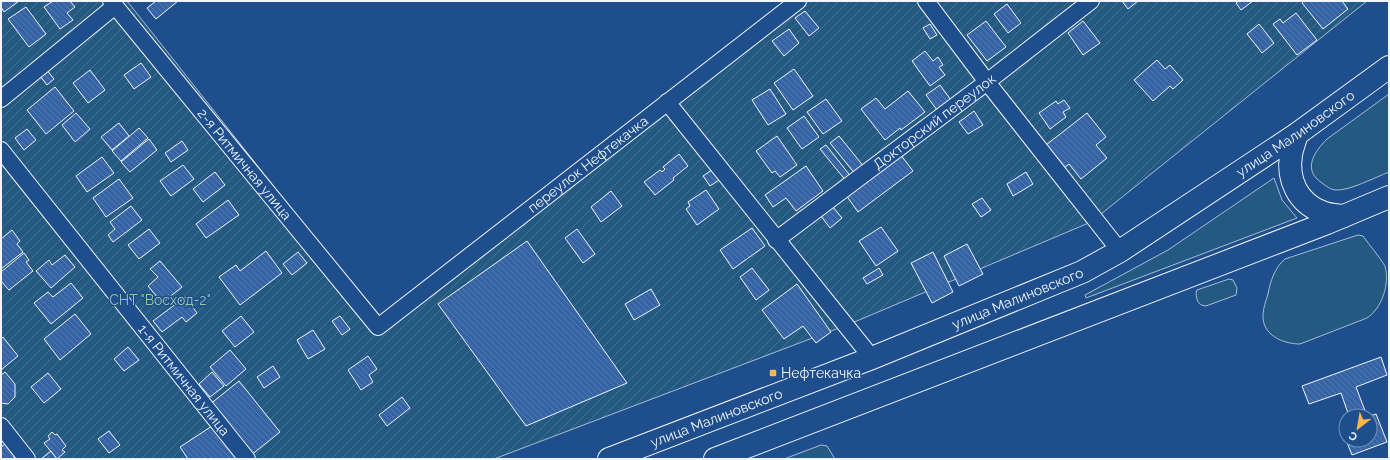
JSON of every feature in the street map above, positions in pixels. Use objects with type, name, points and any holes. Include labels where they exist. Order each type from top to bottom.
[{"type":"highway","name":"улица Малиновского","points":[[609,459],[872,358],[1082,272],[1120,251],[1297,134],[1389,67]]},
{"type":"highway","points":[[1297,134],[1291,153],[1290,162],[1293,182],[1297,192],[1312,207],[1323,213],[1344,216]]},
{"type":"highway","points":[[715,459],[1344,216],[1389,197]]},
{"type":"street","name":"переулок Нефтекачка","points":[[378,327],[798,1]]},
{"type":"street","points":[[926,1],[987,82],[1120,251]]},
{"type":"street","name":"Докторский переулок","points":[[776,240],[987,82],[1091,1]]},
{"type":"street","points":[[1,99],[113,4]]},
{"type":"street","name":"2-я Ритмичная улица","points":[[113,4],[378,327]]},
{"type":"street","points":[[667,102],[872,358]]},
{"type":"street","name":"1-я Ритмичная улица","points":[[1,150],[247,459]]},
{"type":"street","points":[[1,426],[27,459]]},
{"type":"green space","name":"СНТ \"Восход-2\"","points":[[1,1],[127,1],[379,319],[789,1],[1367,1],[1091,222],[852,323],[494,459],[1,459]]},
{"type":"green space","points":[[1389,94],[1389,172],[1341,190],[1327,187],[1316,178],[1313,172],[1311,167],[1314,155],[1327,139]]},
{"type":"green space","points":[[1274,178],[1282,200],[1297,218],[1086,298],[1085,295],[1168,250]]},
{"type":"green space","points":[[1358,235],[1363,236],[1385,266],[1386,280],[1384,295],[1381,302],[1372,314],[1367,318],[1300,344],[1293,344],[1281,340],[1270,333],[1266,328],[1263,315],[1272,280],[1281,262],[1285,259]]},
{"type":"green space","points":[[1229,279],[1233,280],[1237,288],[1236,295],[1206,306],[1198,302],[1196,293],[1197,290]]},
{"type":"green space","points":[[821,445],[827,446],[835,459],[784,459]]},
{"type":"building","points":[[1,1],[19,1],[4,12],[1,7]]},
{"type":"building","points":[[53,1],[70,1],[75,7],[67,13],[73,20],[60,29],[44,7]]},
{"type":"building","points":[[156,1],[178,1],[156,19],[147,8]]},
{"type":"building","points":[[1122,1],[1138,1],[1128,9]]},
{"type":"building","points":[[1239,1],[1253,1],[1241,10],[1236,3]]},
{"type":"building","points":[[1304,1],[1342,1],[1348,9],[1323,29],[1302,3]]},
{"type":"building","points":[[1007,4],[1021,23],[1008,33],[994,14]]},
{"type":"building","points":[[26,7],[46,34],[29,47],[8,19]]},
{"type":"building","points":[[805,11],[819,28],[809,36],[795,18]]},
{"type":"building","points":[[1296,13],[1317,40],[1297,55],[1273,24],[1280,19],[1283,23]]},
{"type":"building","points":[[986,21],[1006,47],[987,61],[967,35]]},
{"type":"building","points":[[1083,21],[1100,43],[1083,55],[1068,33]]},
{"type":"building","points":[[930,24],[937,35],[930,39],[923,28]]},
{"type":"building","points":[[1259,24],[1274,43],[1262,53],[1247,34]]},
{"type":"building","points":[[789,29],[799,43],[784,56],[772,41]]},
{"type":"building","points":[[925,51],[933,61],[938,57],[943,65],[939,67],[945,75],[930,86],[912,61]]},
{"type":"building","points":[[1157,60],[1165,69],[1170,65],[1183,80],[1173,89],[1170,86],[1153,101],[1134,80]]},
{"type":"building","points":[[141,63],[151,77],[134,89],[124,75]]},
{"type":"building","points":[[46,69],[54,79],[47,85],[39,75]]},
{"type":"building","points":[[794,69],[813,96],[793,110],[774,83]]},
{"type":"building","points":[[90,70],[105,90],[88,103],[73,83]]},
{"type":"building","points":[[940,85],[951,100],[937,110],[926,95]]},
{"type":"building","points":[[55,87],[74,111],[46,134],[27,110]]},
{"type":"building","points":[[770,89],[786,114],[768,125],[752,100]]},
{"type":"building","points":[[908,91],[925,112],[901,130],[900,128],[885,140],[861,109],[876,98],[885,109]]},
{"type":"building","points":[[826,99],[842,121],[823,134],[807,112]]},
{"type":"building","points":[[1064,100],[1070,108],[1063,112],[1066,117],[1050,129],[1039,113],[1056,101],[1058,104]]},
{"type":"building","points":[[974,111],[983,125],[968,134],[959,122]]},
{"type":"building","points":[[76,113],[90,129],[75,142],[62,125]]},
{"type":"building","points":[[1087,113],[1106,137],[1096,145],[1107,158],[1081,179],[1069,164],[1064,168],[1046,145]]},
{"type":"building","points":[[804,116],[819,137],[802,149],[787,128]]},
{"type":"building","points":[[119,123],[129,136],[112,150],[101,137]]},
{"type":"building","points":[[139,128],[148,138],[121,161],[112,151]]},
{"type":"building","points":[[27,129],[36,140],[24,150],[15,138]]},
{"type":"building","points":[[777,136],[797,165],[780,177],[775,171],[772,173],[756,151]]},
{"type":"building","points":[[839,136],[865,168],[856,175],[830,143]]},
{"type":"building","points":[[149,139],[157,150],[130,172],[121,162]]},
{"type":"building","points":[[182,141],[188,150],[171,162],[165,153]]},
{"type":"building","points":[[826,145],[852,178],[847,182],[820,149]]},
{"type":"building","points":[[679,154],[688,166],[673,178],[674,180],[655,195],[644,182],[660,170],[662,172],[665,169],[663,167]]},
{"type":"building","points":[[900,154],[913,171],[858,212],[846,195]]},
{"type":"building","points":[[102,157],[114,173],[87,192],[76,176]]},
{"type":"building","points":[[183,165],[194,179],[171,196],[160,181]]},
{"type":"building","points":[[806,166],[823,191],[796,211],[786,198],[773,207],[765,195]]},
{"type":"building","points":[[712,170],[719,180],[710,186],[703,176]]},
{"type":"building","points":[[215,172],[225,185],[203,202],[193,189]]},
{"type":"building","points":[[1026,172],[1033,184],[1013,196],[1007,184]]},
{"type":"building","points":[[119,179],[133,198],[106,217],[93,198]]},
{"type":"building","points":[[706,190],[719,209],[697,225],[686,209],[690,206],[688,202]]},
{"type":"building","points":[[611,191],[622,206],[601,222],[591,207]]},
{"type":"building","points":[[982,198],[991,210],[981,217],[972,204]]},
{"type":"building","points":[[228,200],[239,215],[206,238],[196,224]]},
{"type":"building","points":[[131,206],[142,220],[113,242],[108,235],[115,229],[110,222]]},
{"type":"building","points":[[833,207],[842,218],[830,228],[821,216]]},
{"type":"building","points":[[881,227],[898,251],[876,266],[859,241]]},
{"type":"building","points":[[752,228],[765,246],[733,269],[720,250]]},
{"type":"building","points":[[149,229],[160,243],[139,259],[128,245]]},
{"type":"building","points":[[577,229],[595,254],[583,263],[565,238]]},
{"type":"building","points":[[12,230],[20,241],[17,244],[23,252],[1,269],[1,239]]},
{"type":"building","points":[[527,241],[627,383],[526,426],[438,304]]},
{"type":"building","points":[[967,244],[983,274],[959,286],[944,256]]},
{"type":"building","points":[[266,251],[282,273],[240,305],[219,277],[236,265],[240,271]]},
{"type":"building","points":[[298,252],[307,263],[292,275],[283,264]]},
{"type":"building","points":[[933,252],[953,292],[932,303],[911,263]]},
{"type":"building","points":[[24,253],[29,260],[26,262],[33,271],[9,290],[1,281],[1,272]]},
{"type":"building","points":[[65,255],[75,267],[51,288],[36,271],[49,260],[52,265]]},
{"type":"building","points":[[160,261],[182,287],[162,303],[148,286],[158,277],[150,269]]},
{"type":"building","points":[[752,268],[769,290],[756,300],[740,277]]},
{"type":"building","points":[[879,268],[883,275],[867,284],[863,278]]},
{"type":"building","points":[[71,283],[83,298],[51,324],[34,303],[48,292],[53,297]]},
{"type":"building","points":[[797,284],[831,332],[816,343],[803,326],[784,339],[762,310]]},
{"type":"building","points":[[651,289],[660,305],[634,320],[625,304]]},
{"type":"building","points":[[185,297],[197,313],[186,322],[182,317],[162,332],[153,321]]},
{"type":"building","points":[[75,314],[91,334],[60,360],[44,339]]},
{"type":"building","points":[[241,316],[254,332],[235,347],[222,331]]},
{"type":"building","points":[[340,316],[350,329],[342,335],[332,321]]},
{"type":"building","points":[[313,330],[325,349],[308,359],[297,340]]},
{"type":"building","points":[[3,337],[18,356],[1,370],[1,339]]},
{"type":"building","points":[[128,347],[139,360],[124,371],[114,359]]},
{"type":"building","points":[[230,350],[246,369],[226,386],[210,367]]},
{"type":"building","points":[[368,356],[377,369],[369,375],[373,382],[361,390],[348,370]]},
{"type":"building","points":[[1381,357],[1387,375],[1356,387],[1364,408],[1346,408],[1341,393],[1309,404],[1302,386]]},
{"type":"building","points":[[273,366],[280,377],[264,388],[257,377]]},
{"type":"building","points":[[5,372],[15,384],[15,397],[8,404],[1,403],[1,375]]},
{"type":"building","points":[[212,372],[224,386],[210,397],[199,384]]},
{"type":"building","points":[[48,373],[61,389],[44,403],[31,387]]},
{"type":"building","points":[[239,381],[280,432],[250,456],[209,405]]},
{"type":"building","points":[[402,397],[410,408],[387,426],[379,415]]},
{"type":"building","points":[[1378,419],[1387,442],[1378,445]]},
{"type":"building","points":[[215,424],[239,459],[188,459],[180,447]]},
{"type":"building","points":[[109,431],[120,445],[109,453],[98,439]]},
{"type":"building","points":[[52,432],[55,435],[57,434],[66,446],[62,450],[65,452],[57,459],[44,443],[50,439],[48,436]]},
{"type":"building","points":[[5,444],[16,459],[1,459],[1,447]]},
{"type":"building","points":[[1349,448],[1371,448],[1352,455]]},
{"type":"building","points":[[51,451],[57,459],[41,459]]},
{"type":"place","name":"Нефтекачка","points":[[773,373]]}]
